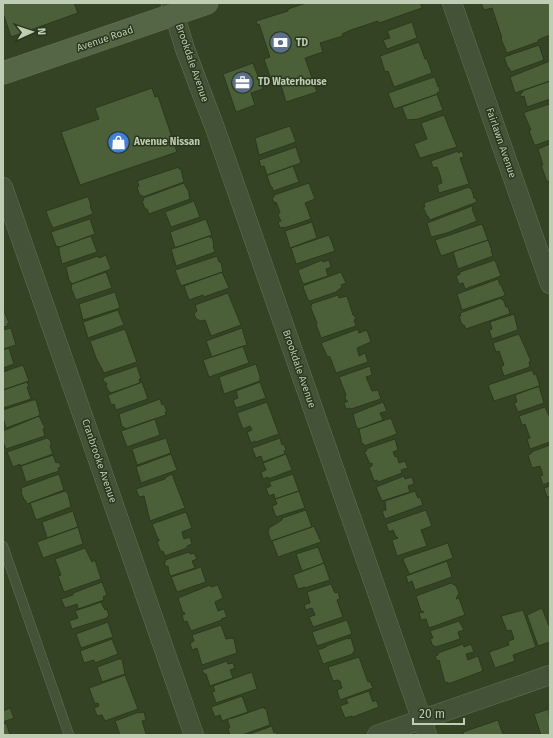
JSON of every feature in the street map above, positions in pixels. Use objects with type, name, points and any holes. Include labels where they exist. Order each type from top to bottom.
[{"type":"main road","name":"Avenue Road","points":[[3,74],[173,9],[207,3]]},
{"type":"street","name":"Fairlawn Avenue","points":[[452,3],[550,284]]},
{"type":"street","name":"Brookdale Avenue","points":[[173,9],[185,49],[215,128],[424,727]]},
{"type":"street","name":"Cranbrooke Avenue","points":[[3,187],[194,735]]},
{"type":"street","points":[[377,735],[424,727],[550,675]]},
{"type":"lane","points":[[3,546],[69,735]]},
{"type":"building","points":[[3,3],[74,3],[78,13],[11,37],[3,13]]},
{"type":"building","points":[[306,3],[420,3],[422,8],[379,23],[378,21],[351,30],[342,34],[343,36],[320,43],[323,52],[305,58],[317,92],[286,102],[280,82],[273,85],[264,59],[270,57],[259,24],[257,25],[256,21],[288,11],[288,9]]},
{"type":"building","points":[[481,3],[550,3],[550,35],[538,40],[538,42],[507,53],[501,39],[502,38],[492,8],[484,10]]},
{"type":"building","points":[[412,22],[417,38],[387,49],[383,40],[390,38],[387,31]]},
{"type":"building","points":[[419,42],[432,73],[394,87],[388,71],[385,72],[380,56]]},
{"type":"building","points":[[539,45],[544,60],[511,72],[504,57]]},
{"type":"building","points":[[550,61],[550,81],[515,93],[510,77]]},
{"type":"building","name":"TD Waterhouse","points":[[253,63],[263,89],[251,93],[255,105],[236,112],[223,74]]},
{"type":"building","points":[[434,77],[439,86],[440,91],[437,93],[438,94],[394,109],[388,93]]},
{"type":"building","points":[[550,81],[550,99],[527,107],[524,96],[521,97],[520,94],[523,92],[522,91]]},
{"type":"building","name":"Avenue Nissan","points":[[152,88],[155,97],[158,96],[177,152],[80,185],[61,132],[99,119],[95,108]]},
{"type":"building","points":[[437,94],[443,110],[418,119],[407,120],[402,107]]},
{"type":"building","points":[[550,104],[550,140],[536,145],[534,144],[529,131],[531,130],[524,114],[525,112]]},
{"type":"building","points":[[444,115],[457,147],[420,158],[414,144],[427,139],[421,123]]},
{"type":"building","points":[[290,126],[296,142],[259,155],[255,138]]},
{"type":"building","points":[[550,144],[550,180],[547,182],[541,165],[543,165],[538,149]]},
{"type":"building","points":[[296,147],[301,163],[267,175],[264,166],[261,167],[259,160]]},
{"type":"building","points":[[458,151],[458,153],[462,151],[464,157],[460,158],[469,184],[439,193],[437,185],[442,183],[440,175],[437,167],[433,168],[431,161]]},
{"type":"building","points":[[293,166],[299,182],[273,191],[267,176]]},
{"type":"building","points":[[179,167],[179,169],[181,169],[184,182],[143,197],[142,195],[140,196],[137,181]]},
{"type":"building","points":[[184,183],[188,189],[190,199],[149,214],[147,209],[145,209],[142,201],[144,200],[143,198]]},
{"type":"building","points":[[309,183],[315,199],[305,203],[311,219],[280,228],[278,222],[281,221],[278,215],[280,212],[276,202],[274,203],[272,198],[274,195]]},
{"type":"building","points":[[469,187],[470,189],[471,188],[473,198],[475,197],[477,202],[430,220],[423,207],[425,207],[424,203]]},
{"type":"building","points":[[87,197],[93,214],[53,228],[46,211]]},
{"type":"building","points":[[194,201],[200,217],[171,227],[165,212]]},
{"type":"building","points":[[472,206],[477,221],[447,233],[431,237],[427,223]]},
{"type":"building","points":[[90,219],[95,234],[60,247],[56,246],[51,232]]},
{"type":"building","points":[[206,219],[212,235],[175,248],[170,232]]},
{"type":"building","points":[[312,222],[317,238],[290,248],[285,231]]},
{"type":"building","points":[[482,224],[488,240],[441,256],[435,240]]},
{"type":"building","points":[[329,235],[335,251],[296,264],[291,248]]},
{"type":"building","points":[[91,236],[97,252],[62,264],[59,247]]},
{"type":"building","points":[[210,236],[210,238],[212,237],[215,252],[176,266],[171,249]]},
{"type":"building","points":[[488,240],[493,256],[458,269],[453,252]]},
{"type":"building","points":[[106,255],[111,269],[72,284],[69,280],[66,267],[98,256],[99,258]]},
{"type":"building","points":[[217,256],[219,262],[221,262],[223,272],[181,286],[175,270]]},
{"type":"building","points":[[322,260],[323,262],[329,260],[331,267],[326,269],[328,276],[304,284],[298,270]]},
{"type":"building","points":[[495,260],[501,276],[465,289],[463,283],[459,284],[456,276],[460,274],[460,272]]},
{"type":"building","points":[[106,272],[112,288],[76,300],[71,288],[72,284]]},
{"type":"building","points":[[222,272],[229,288],[204,297],[203,295],[189,300],[184,286]]},
{"type":"building","points":[[341,272],[346,283],[341,285],[342,287],[336,292],[310,301],[308,300],[303,287],[305,285]]},
{"type":"building","points":[[498,279],[505,294],[504,296],[462,310],[457,294]]},
{"type":"building","points":[[115,292],[120,308],[83,320],[79,304]]},
{"type":"building","points":[[228,293],[241,325],[211,336],[205,320],[201,321],[196,319],[194,314],[197,311],[195,305]]},
{"type":"building","points":[[338,295],[339,298],[347,296],[353,315],[356,319],[354,320],[356,326],[321,338],[310,306],[312,306],[311,304]]},
{"type":"building","points":[[501,298],[502,300],[503,299],[506,307],[508,307],[509,314],[466,329],[464,325],[462,325],[459,316],[461,316],[460,313]]},
{"type":"building","points":[[118,310],[124,325],[88,338],[83,322]]},
{"type":"building","points":[[3,311],[9,323],[7,324],[8,326],[3,327]]},
{"type":"building","points":[[514,314],[518,330],[492,339],[489,330],[492,329],[490,322]]},
{"type":"building","points":[[11,328],[16,345],[3,349],[3,330]]},
{"type":"building","points":[[242,328],[247,345],[212,357],[206,341]]},
{"type":"building","points":[[125,329],[137,362],[104,373],[96,358],[90,341]]},
{"type":"building","points":[[358,329],[359,333],[367,330],[371,342],[357,348],[359,356],[365,353],[368,362],[336,373],[330,357],[327,356],[321,343]]},
{"type":"building","points":[[519,334],[531,361],[529,362],[530,367],[504,376],[501,367],[504,365],[499,351],[496,352],[493,343]]},
{"type":"building","points":[[243,346],[249,363],[209,377],[203,360]]},
{"type":"building","points":[[9,348],[14,364],[3,368],[3,350]]},
{"type":"building","points":[[256,364],[260,381],[224,394],[219,377]]},
{"type":"building","points":[[23,365],[29,381],[3,390],[3,372]]},
{"type":"building","points":[[137,366],[141,379],[139,379],[140,383],[111,393],[108,390],[106,386],[107,383],[105,383],[103,379],[105,377]]},
{"type":"building","points":[[370,366],[372,375],[366,377],[372,391],[378,390],[381,399],[351,409],[346,409],[344,403],[348,401],[346,401],[346,395],[339,377]]},
{"type":"building","points":[[532,370],[534,375],[536,374],[540,386],[494,401],[488,385]]},
{"type":"building","points":[[27,382],[31,399],[3,408],[3,390]]},
{"type":"building","points":[[142,382],[148,399],[116,410],[114,404],[111,405],[108,395]]},
{"type":"building","points":[[260,382],[266,398],[236,408],[233,400],[238,398],[236,391]]},
{"type":"building","points":[[539,386],[544,403],[518,412],[514,403],[517,402],[515,395]]},
{"type":"building","points":[[160,399],[167,412],[165,412],[166,415],[125,429],[122,427],[119,414]]},
{"type":"building","points":[[36,400],[40,414],[39,416],[6,428],[3,418],[3,410]]},
{"type":"building","points":[[267,402],[279,434],[251,443],[247,432],[252,430],[250,426],[243,429],[237,413]]},
{"type":"building","points":[[383,402],[387,411],[380,413],[383,420],[359,429],[356,426],[353,414]]},
{"type":"building","points":[[545,407],[550,418],[550,442],[530,449],[527,439],[530,438],[525,424],[522,425],[519,416]]},
{"type":"building","points":[[39,416],[45,428],[43,429],[45,436],[6,449],[3,442],[3,431]]},
{"type":"building","points":[[391,418],[397,434],[364,446],[364,444],[362,444],[359,429]]},
{"type":"building","points":[[155,419],[160,435],[127,447],[121,431]]},
{"type":"building","points":[[47,438],[51,441],[50,446],[53,454],[20,466],[20,464],[13,467],[7,452]]},
{"type":"building","points":[[166,438],[171,453],[137,465],[132,449]]},
{"type":"building","points":[[280,438],[282,445],[284,444],[286,450],[284,451],[285,454],[263,462],[261,456],[256,458],[252,448]]},
{"type":"building","points":[[395,439],[398,450],[393,452],[395,457],[397,456],[399,463],[405,461],[408,468],[401,470],[402,473],[378,482],[377,480],[374,481],[369,467],[372,466],[372,463],[370,464],[364,451]]},
{"type":"building","points":[[550,445],[550,482],[543,485],[540,476],[543,475],[540,466],[532,468],[528,455],[532,453],[531,452]]},
{"type":"building","points":[[171,454],[177,470],[141,483],[136,467]]},
{"type":"building","points":[[286,454],[292,470],[268,479],[268,477],[263,479],[261,472],[266,470],[263,463]]},
{"type":"building","points":[[53,455],[56,463],[59,462],[61,467],[58,468],[59,471],[26,482],[21,466]]},
{"type":"building","points":[[59,474],[64,490],[27,504],[21,492],[21,488]]},
{"type":"building","points":[[172,474],[185,508],[150,521],[144,496],[139,497],[136,489],[165,479]]},
{"type":"building","points":[[293,474],[299,491],[275,499],[274,494],[269,496],[266,488],[271,486],[269,482]]},
{"type":"building","points":[[404,476],[405,479],[412,477],[414,484],[408,486],[410,492],[382,501],[376,487]]},
{"type":"building","points":[[550,486],[550,496],[547,497],[544,488]]},
{"type":"building","points":[[65,491],[68,494],[71,507],[36,520],[30,503]]},
{"type":"building","points":[[299,491],[305,508],[276,517],[272,506],[277,504],[275,499]]},
{"type":"building","points":[[415,491],[418,498],[420,497],[423,505],[385,519],[382,511],[386,510],[385,501]]},
{"type":"building","points":[[306,510],[312,527],[271,541],[268,532],[269,528],[282,520],[282,518]]},
{"type":"building","points":[[426,510],[432,526],[421,530],[427,546],[397,556],[392,540],[398,538],[393,530],[389,532],[386,524]]},
{"type":"building","points":[[73,511],[78,527],[47,538],[42,522]]},
{"type":"building","points":[[186,512],[192,528],[182,532],[184,539],[190,537],[192,544],[187,546],[187,548],[165,556],[163,551],[161,552],[157,542],[159,539],[152,524]]},
{"type":"building","points":[[314,526],[321,542],[278,557],[272,541]]},
{"type":"building","points":[[78,527],[83,544],[43,558],[37,542]]},
{"type":"building","points":[[448,543],[453,558],[410,574],[409,573],[403,560],[404,558]]},
{"type":"building","points":[[318,547],[324,563],[302,571],[296,554]]},
{"type":"building","points":[[85,548],[92,562],[95,560],[101,579],[64,592],[58,576],[61,575],[55,559]]},
{"type":"building","points":[[189,552],[190,554],[194,553],[197,559],[192,561],[195,568],[171,576],[168,566],[166,567],[164,562],[166,562],[165,560]]},
{"type":"building","points":[[447,561],[452,577],[415,590],[412,581],[408,583],[406,576]]},
{"type":"building","points":[[324,563],[330,580],[298,589],[293,575]]},
{"type":"building","points":[[201,567],[206,582],[177,592],[171,577]]},
{"type":"building","points":[[102,582],[107,595],[103,597],[104,600],[78,609],[77,604],[65,608],[61,599]]},
{"type":"building","points":[[451,583],[456,586],[459,593],[456,599],[459,598],[465,615],[429,628],[426,619],[421,620],[419,613],[424,612],[421,611],[416,596]]},
{"type":"building","points":[[331,584],[335,593],[338,592],[340,599],[337,600],[343,617],[313,627],[309,617],[315,615],[312,608],[306,610],[304,605],[310,603],[307,592]]},
{"type":"building","points":[[210,585],[211,587],[218,585],[223,598],[215,602],[218,611],[224,609],[227,617],[191,631],[187,621],[184,622],[182,615],[185,614],[184,612],[183,613],[178,598]]},
{"type":"building","points":[[101,602],[105,610],[107,609],[109,616],[107,618],[72,629],[69,621],[78,618],[75,611]]},
{"type":"building","points":[[542,608],[550,626],[550,642],[538,646],[527,615]]},
{"type":"building","points":[[523,610],[536,647],[513,655],[515,661],[495,668],[489,652],[509,645],[508,641],[514,639],[511,630],[507,631],[501,616]]},
{"type":"building","points":[[347,620],[352,634],[317,646],[312,632]]},
{"type":"building","points":[[459,621],[464,630],[458,632],[460,639],[436,647],[433,646],[430,639],[433,638],[430,631]]},
{"type":"building","points":[[108,622],[113,637],[81,648],[76,634]]},
{"type":"building","points":[[221,625],[226,639],[234,639],[237,653],[202,665],[197,648],[192,650],[190,643],[194,641],[192,635]]},
{"type":"building","points":[[351,638],[355,651],[353,654],[323,664],[318,650]]},
{"type":"building","points":[[112,639],[118,654],[95,663],[94,660],[84,663],[80,651]]},
{"type":"building","points":[[463,644],[464,647],[471,644],[474,652],[466,654],[468,660],[478,656],[483,671],[448,684],[448,682],[445,683],[439,660],[437,661],[435,656],[438,655],[438,653]]},
{"type":"building","points":[[359,657],[368,682],[370,681],[373,688],[340,700],[337,690],[342,688],[340,681],[333,681],[328,667]]},
{"type":"building","points":[[122,659],[125,674],[102,682],[97,667]]},
{"type":"building","points":[[227,661],[228,664],[233,663],[235,668],[230,670],[233,678],[210,686],[206,674],[204,674],[202,670]]},
{"type":"building","points":[[252,672],[257,689],[216,703],[212,692],[215,691],[213,686]]},
{"type":"building","points":[[125,675],[138,709],[105,721],[102,715],[97,716],[94,708],[99,706],[98,703],[95,704],[89,688]]},
{"type":"building","points":[[369,691],[373,702],[376,700],[379,707],[353,717],[345,718],[340,706],[348,703],[346,699]]},
{"type":"building","points":[[242,696],[248,712],[222,721],[220,715],[215,717],[211,707]]},
{"type":"building","points":[[264,707],[264,709],[266,708],[270,725],[242,735],[230,735],[228,729],[230,727],[227,719]]},
{"type":"building","points":[[10,708],[14,718],[3,722],[3,711]]},
{"type":"building","points":[[549,709],[550,735],[541,735],[534,714]]},
{"type":"building","points":[[139,712],[144,712],[146,720],[142,721],[146,734],[151,733],[152,735],[120,735],[115,721]]},
{"type":"building","points":[[498,720],[503,735],[464,735],[463,732]]},
{"type":"building","points":[[6,723],[10,735],[3,735],[3,724]]},
{"type":"building","points":[[272,726],[274,733],[276,732],[277,735],[247,735]]},
{"type":"place","name":"TD","points":[[281,43]]},
{"type":"place","name":"TD Waterhouse","points":[[243,82]]},
{"type":"place","name":"Avenue Nissan","points":[[119,142]]}]
